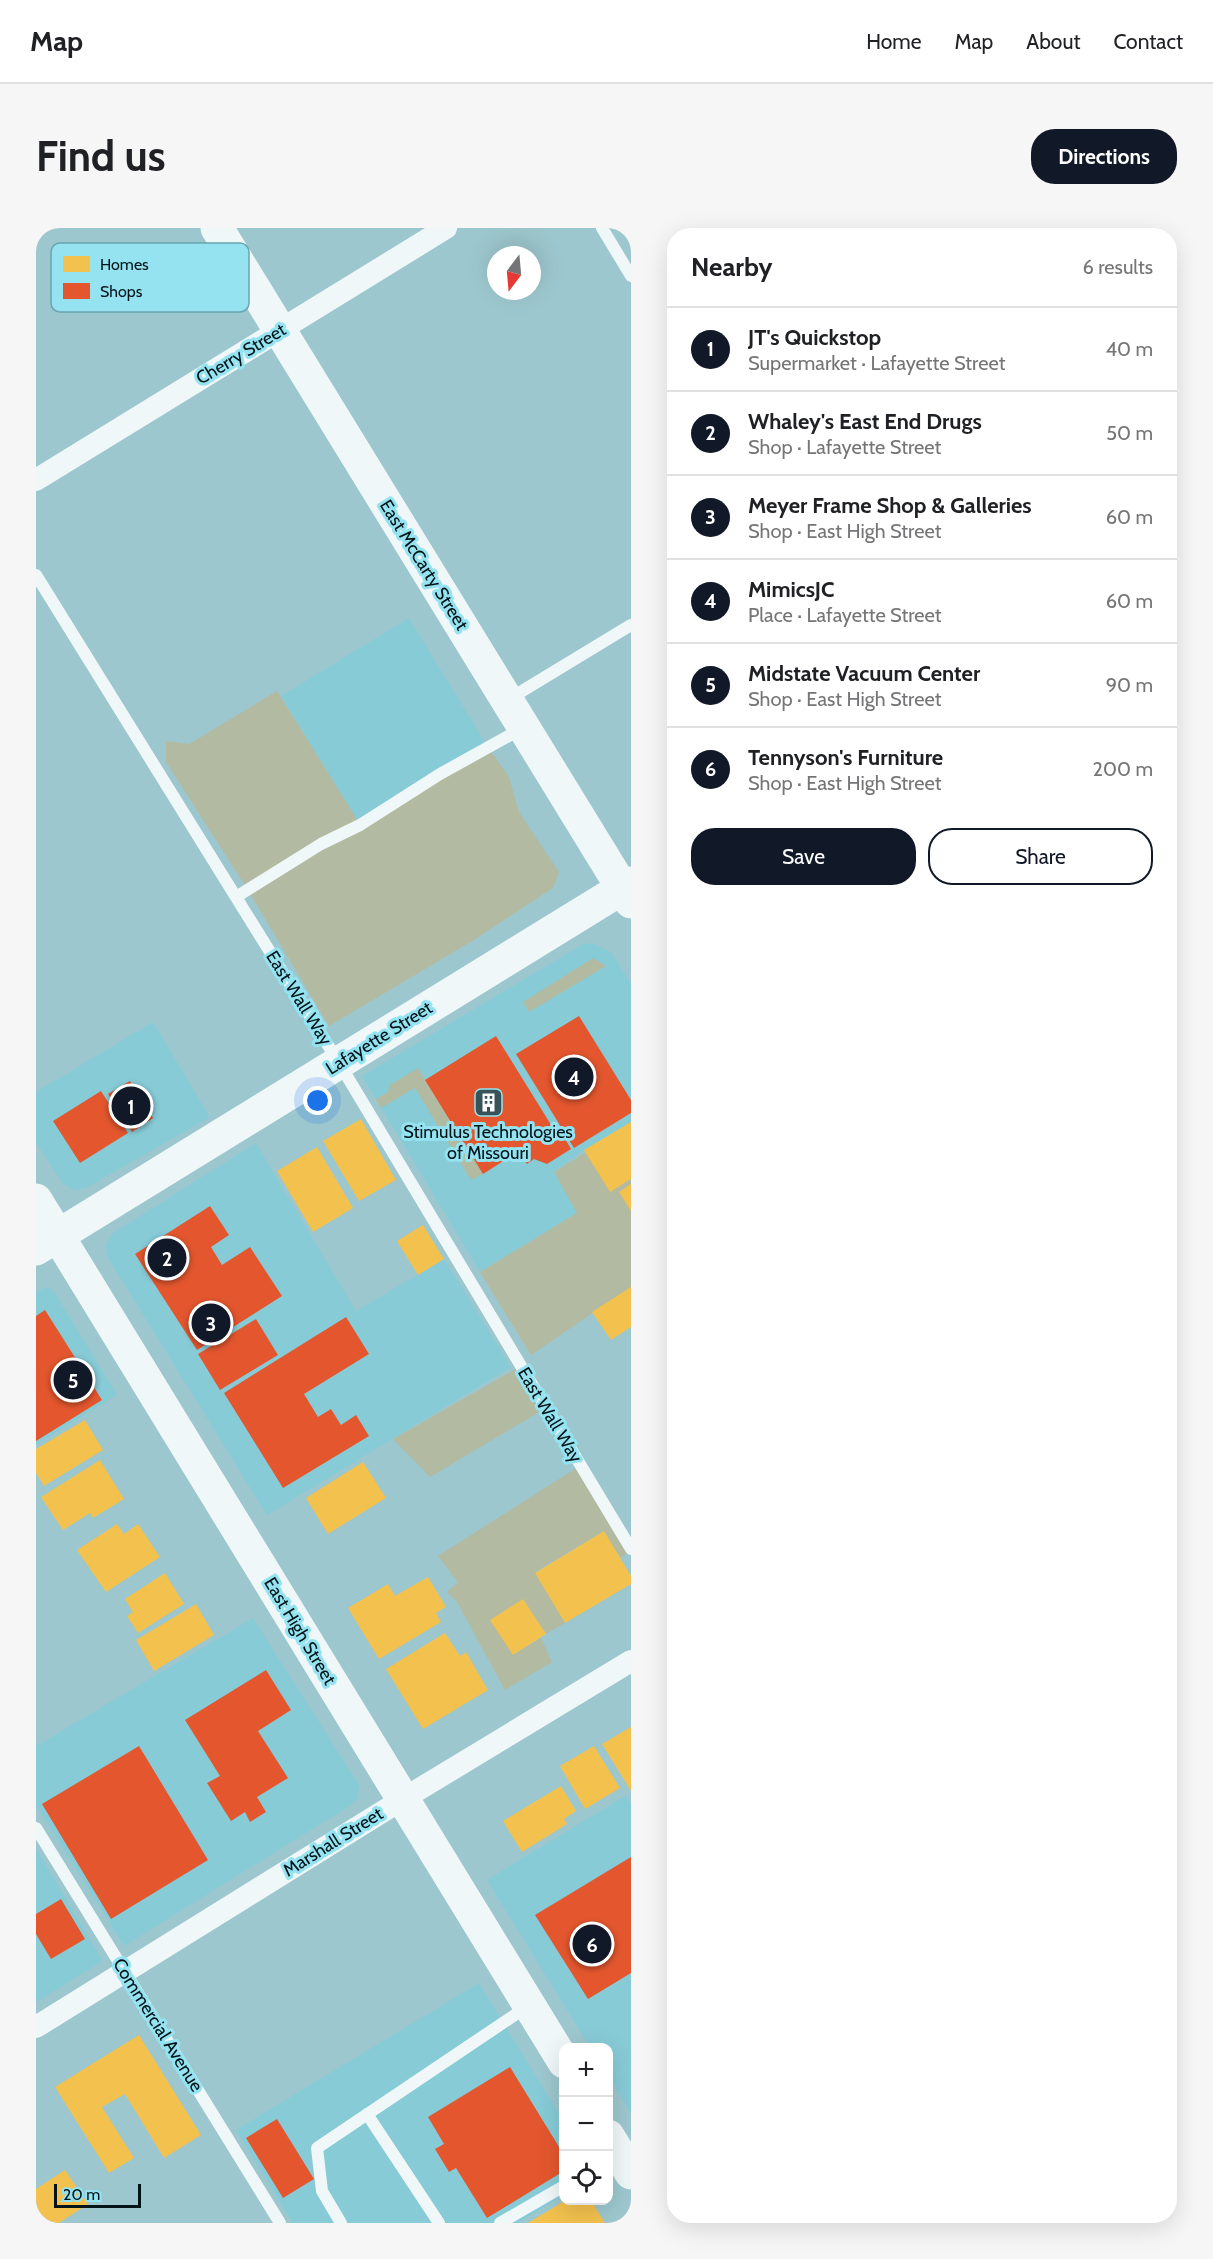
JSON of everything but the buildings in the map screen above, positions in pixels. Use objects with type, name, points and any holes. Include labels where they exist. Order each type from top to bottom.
[{"type":"main road","name":"East McCarty Street","points":[[217,228],[226,243]]},
{"type":"main road","name":"East McCarty Street","points":[[249,280],[507,700],[628,891]]},
{"type":"main road","name":"Lafayette Street","points":[[47,1242],[339,1062],[628,891]]},
{"type":"main road","name":"East High Street","points":[[36,1200],[47,1242],[403,1799],[559,2054]]},
{"type":"street","name":"Cherry Street","points":[[36,480],[446,228]]},
{"type":"street","name":"Marshall Street","points":[[36,2027],[403,1799],[631,1661]]},
{"type":"lane","points":[[602,228],[631,276]]},
{"type":"lane","name":"East Wall Way","points":[[36,575],[339,1062],[631,1549]]},
{"type":"lane","points":[[507,700],[631,625]]},
{"type":"lane","points":[[236,897],[321,844],[360,825],[440,774],[524,727]]},
{"type":"lane","name":"Commercial Avenue","points":[[36,1827],[280,2223]]},
{"type":"lane","points":[[342,2223],[322,2191],[317,2148],[529,2006]]},
{"type":"lane","points":[[367,2114],[440,2223]]},
{"type":"lane","points":[[500,2223],[559,2189]]},
{"type":"shaded area","points":[[409,618],[488,747],[360,825],[281,696]]},
{"type":"shaded area","points":[[585,943],[597,945],[612,953],[631,984],[631,1122],[584,1150],[554,1172],[577,1213],[480,1272],[362,1076]]},
{"type":"shaded area","points":[[153,1022],[210,1117],[86,1188],[74,1190],[63,1184],[36,1142],[36,1092]]},
{"type":"shaded area","points":[[256,1143],[356,1311],[444,1259],[511,1367],[267,1515],[107,1256],[106,1245],[113,1233]]},
{"type":"shaded area","points":[[48,1287],[53,1290],[117,1395],[36,1445],[36,1292]]},
{"type":"shaded area","points":[[253,1618],[359,1785],[357,1799],[348,1807],[124,1946],[36,1805],[36,1746]]},
{"type":"shaded area","points":[[625,1796],[631,1804],[631,2113],[613,2084],[613,2043],[588,2043],[487,1880]]},
{"type":"shaded area","points":[[36,1848],[103,1961],[36,2002]]},
{"type":"shaded area","points":[[479,1983],[559,2113],[559,2198],[518,2223],[293,2223],[236,2130]]},
{"type":"green space","points":[[277,691],[360,824],[488,747],[509,777],[519,812],[559,872],[553,888],[474,940],[329,1026],[248,890],[166,762],[166,741],[189,744]]},
{"type":"green space","points":[[593,958],[606,966],[529,1012],[523,1002]]},
{"type":"green space","points":[[418,1068],[483,1174],[471,1180],[415,1088],[381,1108],[376,1099],[388,1092],[390,1085]]},
{"type":"green space","points":[[631,1124],[631,1287],[531,1355],[480,1272],[577,1213],[554,1172]]},
{"type":"green space","points":[[521,1366],[546,1408],[430,1477],[393,1439]]},
{"type":"green space","points":[[581,1465],[631,1551],[620,1558],[604,1531],[535,1572],[565,1623],[546,1634],[523,1599],[491,1620],[513,1655],[541,1638],[552,1662],[505,1690],[457,1602],[447,1592],[458,1582],[438,1556]]},
{"type":"place","name":"MimicsJC","points":[[574,1077]]},
{"type":"place","name":"Stimulus Technologies of Missouri","points":[[488,1103]]},
{"type":"place","name":"JT's Quickstop","points":[[131,1106]]},
{"type":"place","name":"Whaley's East End Drugs","points":[[167,1258]]},
{"type":"place","name":"Meyer Frame Shop & Galleries","points":[[211,1323]]},
{"type":"place","name":"Midstate Vacuum Center","points":[[73,1380]]},
{"type":"place","name":"Tennyson's Furniture","points":[[592,1944]]}]
